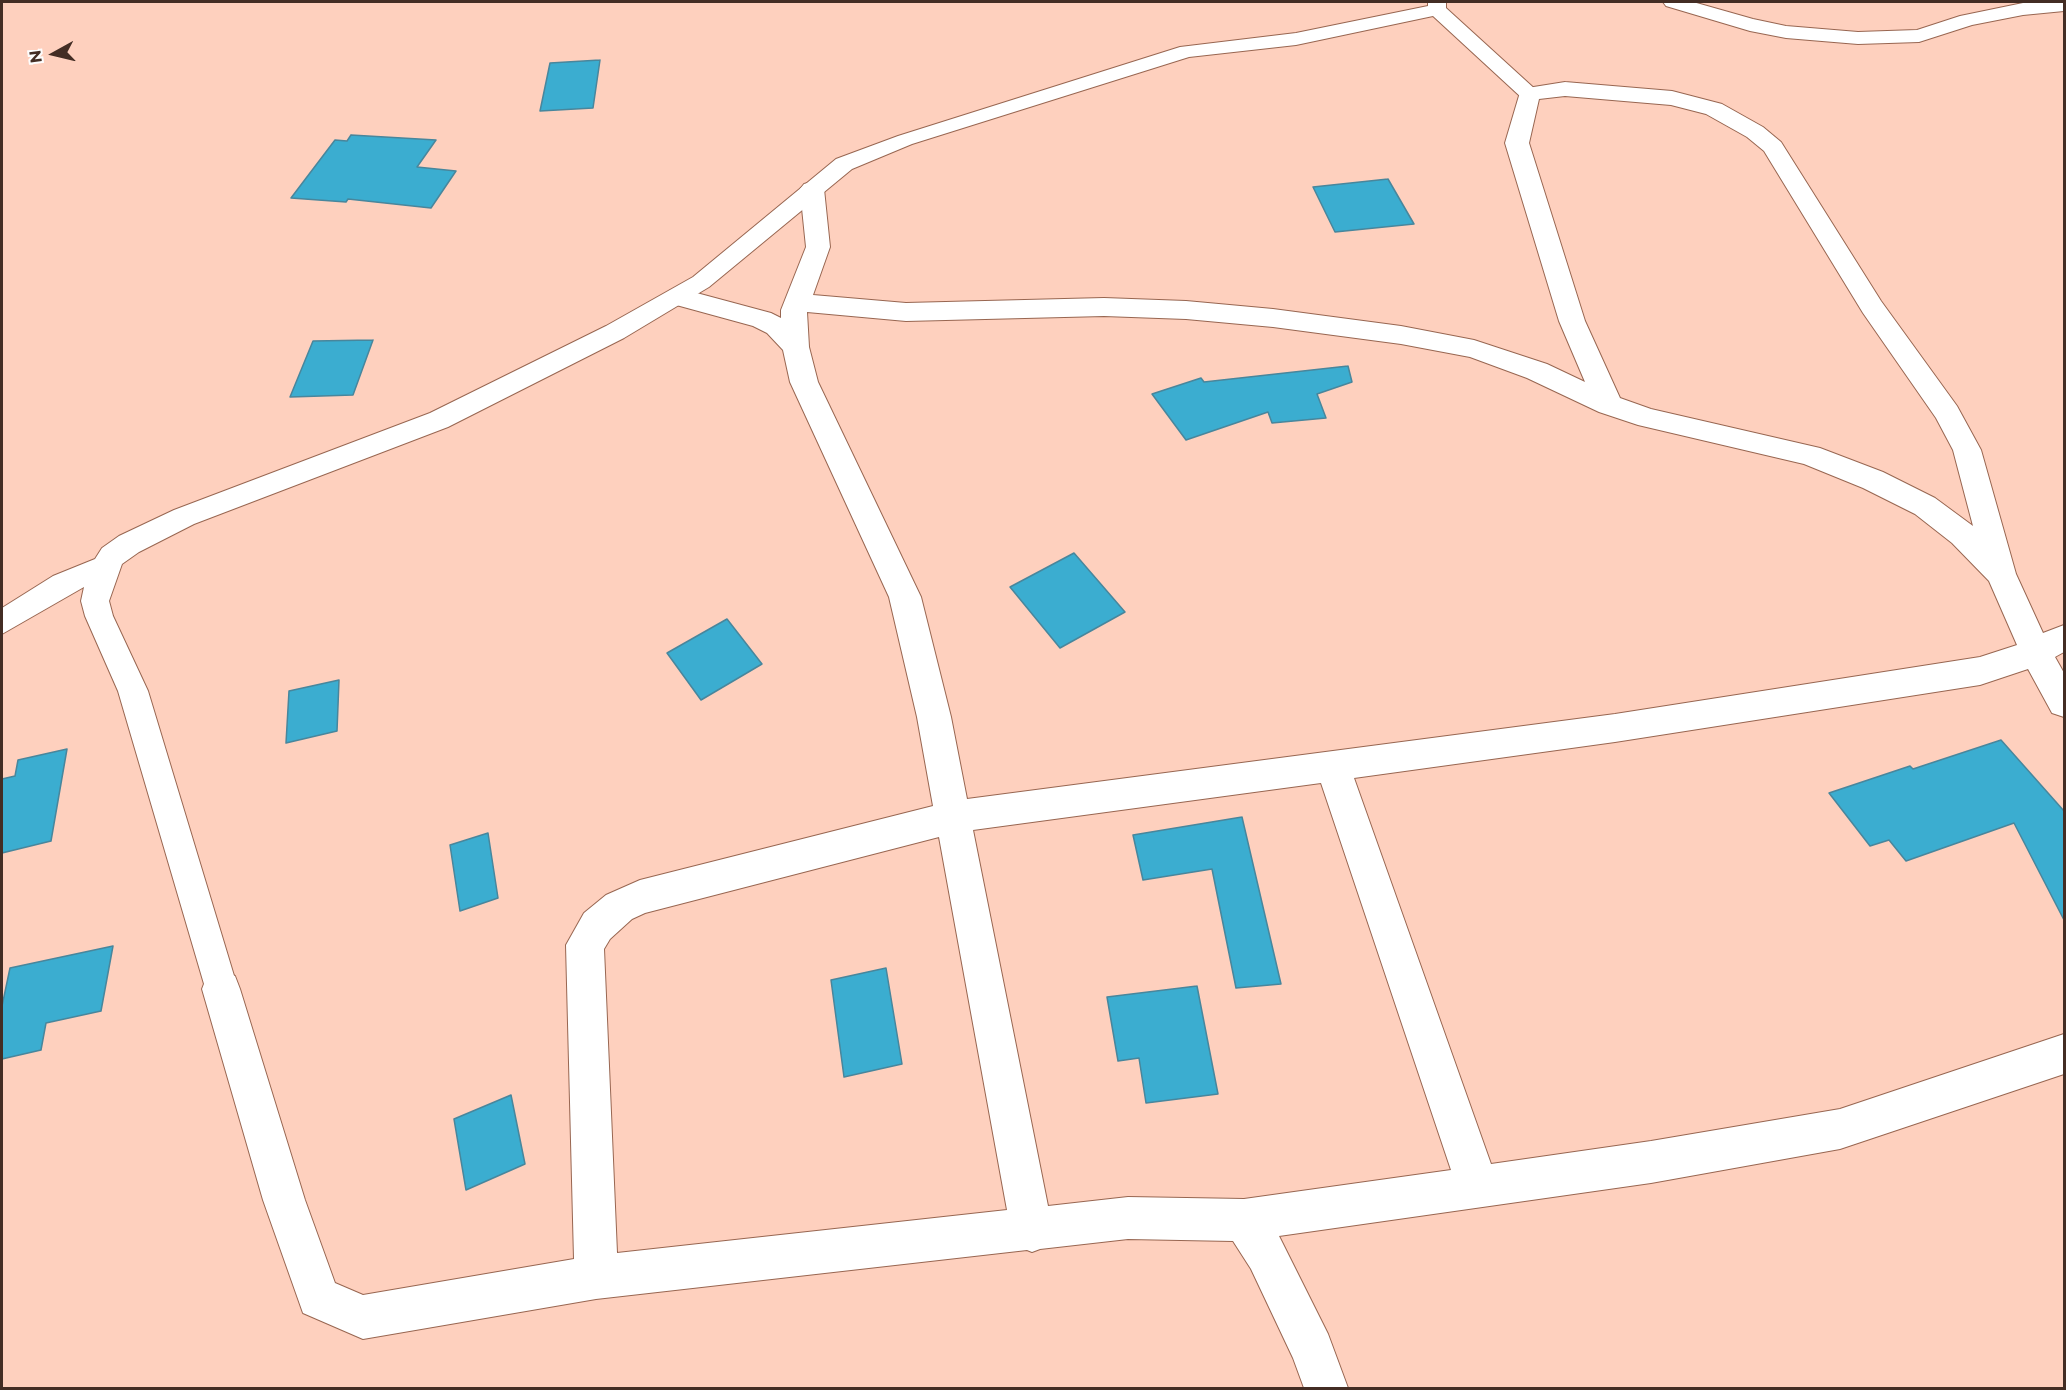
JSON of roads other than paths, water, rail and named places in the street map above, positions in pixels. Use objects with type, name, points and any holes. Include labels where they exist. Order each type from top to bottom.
[{"type":"street","points":[[1673,2],[1750,25],[1786,32],[1858,38],[1919,36],[1967,20],[2023,9],[2064,5]]},
{"type":"street","points":[[1609,405],[1572,321],[1516,143],[1529,94],[1565,89],[1672,98],[1723,114],[1755,132],[1773,147],[1872,307],[1947,413],[1967,450],[2001,574]]},
{"type":"street","points":[[812,189],[819,247],[794,310],[796,347],[804,382],[905,597],[934,717],[1032,1231]]},
{"type":"street","points":[[678,297],[762,319],[776,327],[796,347]]},
{"type":"street","points":[[797,302],[906,312],[1146,308],[1273,318],[1401,335],[1474,349],[1537,372],[1609,405],[1648,418],[1810,455],[1873,480],[1925,506],[1963,535],[2001,574],[2050,646],[2064,702]]},
{"type":"street","points":[[596,1277],[585,945],[597,926],[619,906],[640,897],[953,817],[1333,768],[1615,728],[1980,671],[2006,665],[2050,646]]},
{"type":"street","points":[[1333,768],[1478,1187]]},
{"type":"street","points":[[221,989],[284,1200],[318,1298],[363,1317],[596,1277],[1032,1231],[1128,1218],[1244,1220],[1662,1161],[1840,1129],[2025,1070],[2064,1054]]},
{"type":"street","points":[[1244,1220],[1266,1254],[1312,1350],[1326,1389]]},
{"type":"lane","points":[[221,989],[133,691],[99,616],[96,601],[105,567],[112,556],[129,544],[184,517],[439,420],[678,297],[701,282],[844,164],[905,140],[1187,51],[1296,39],[1437,6],[1529,94]]},
{"type":"lane","points":[[2,622],[63,584],[105,567]]}]
